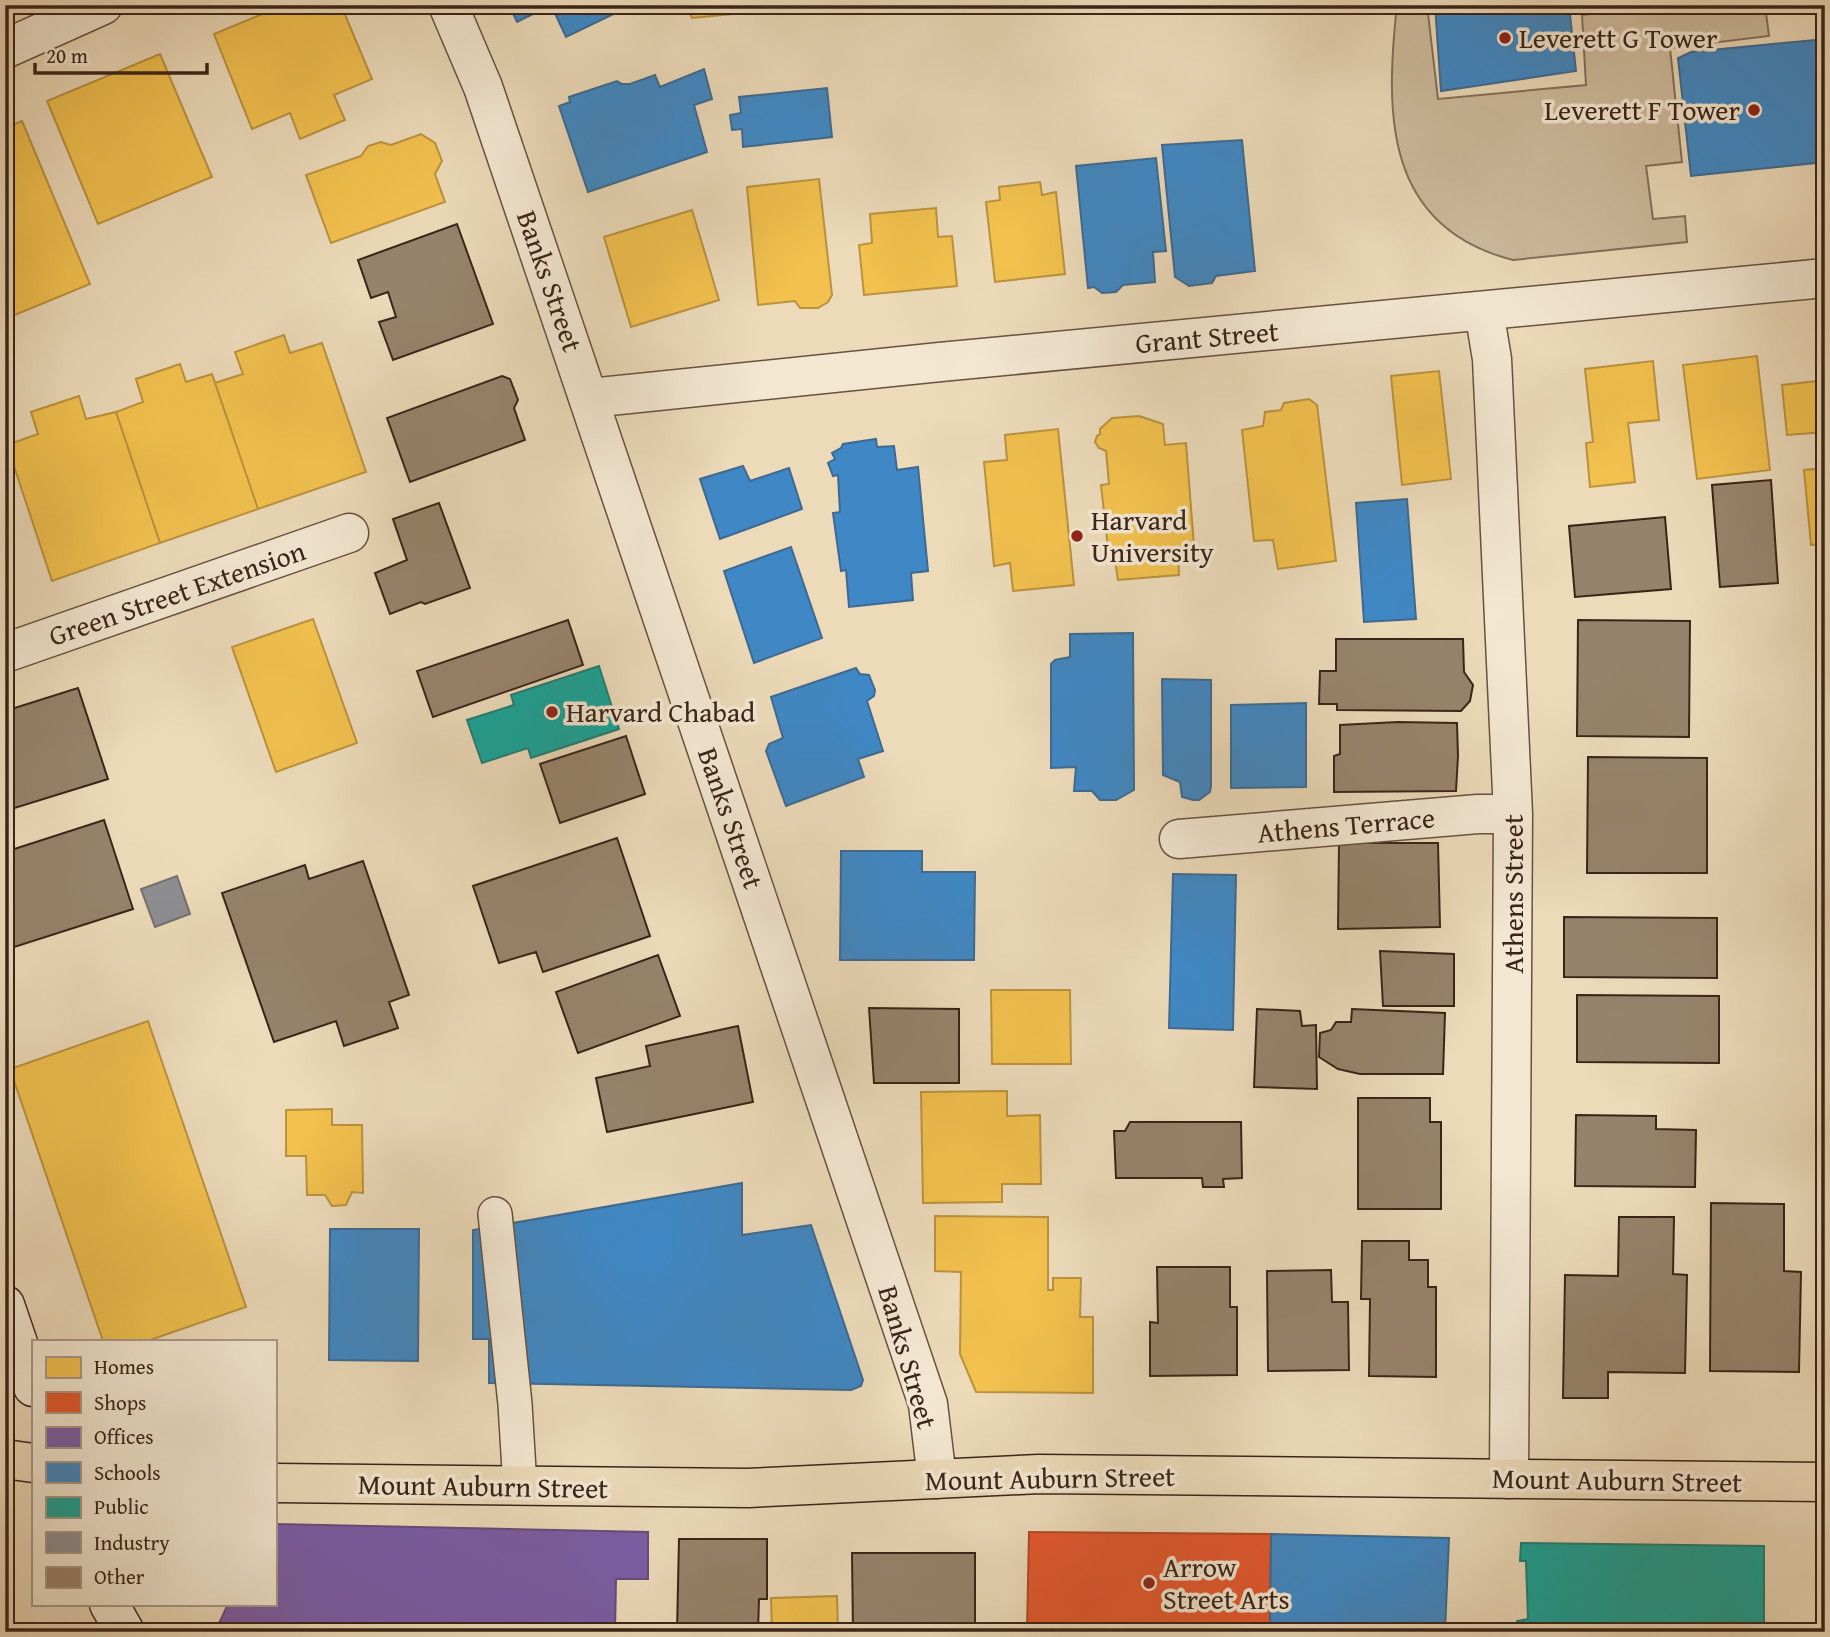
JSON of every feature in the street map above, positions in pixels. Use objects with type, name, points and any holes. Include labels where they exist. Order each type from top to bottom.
[{"type":"main road","points":[[5,1459],[32,1463]]},
{"type":"main road","name":"Mount Auburn Street","points":[[276,1483],[748,1488],[1039,1474],[1825,1482]]},
{"type":"street","points":[[5,49],[103,5]]},
{"type":"street","name":"Banks Street","points":[[448,5],[483,87],[590,398],[928,1404],[937,1479]]},
{"type":"street","name":"Grant Street","points":[[590,398],[1825,278]]},
{"type":"street","name":"Athens Street","points":[[1484,311],[1492,359],[1513,814],[1509,1479]]},
{"type":"street","name":"Green Street Extension","points":[[5,653],[349,533]]},
{"type":"street","name":"Athens Terrace","points":[[1178,839],[1478,814],[1513,814]]},
{"type":"street","points":[[5,1305],[32,1384]]},
{"type":"street","points":[[110,1606],[125,1632]]},
{"type":"lane","points":[[495,1214],[515,1404],[520,1486]]},
{"type":"shaded area","points":[[1397,5],[1427,5],[1438,99],[1586,85],[1582,15],[1667,5],[1765,5],[1769,36],[1670,48],[1682,162],[1646,166],[1653,219],[1685,216],[1687,242],[1513,260],[1470,244],[1439,222],[1416,194],[1402,161],[1394,125],[1393,46]]},
{"type":"building: Homes","points":[[284,5],[341,5],[372,79],[334,95],[345,120],[300,139],[290,113],[252,129],[214,34]]},
{"type":"building: Homes","points":[[686,5],[826,5],[692,18]]},
{"type":"building: Homes","points":[[160,54],[212,177],[98,224],[47,101]]},
{"type":"building: Homes","points":[[22,121],[90,284],[5,319],[5,128]]},
{"type":"building: Homes","points":[[421,134],[435,143],[442,161],[435,174],[445,202],[331,243],[306,175],[361,156],[368,146],[381,142],[391,145]]},
{"type":"building: Homes","points":[[819,179],[832,295],[828,302],[818,308],[800,308],[795,301],[758,305],[747,187]]},
{"type":"building: Homes","points":[[1040,182],[1042,195],[1056,192],[1065,274],[995,282],[986,202],[1000,200],[999,187]]},
{"type":"building: Homes","points":[[936,208],[938,237],[952,236],[957,286],[864,295],[859,245],[872,243],[870,214]]},
{"type":"building: Homes","points":[[692,210],[719,300],[631,327],[604,237]]},
{"type":"building: Homes","points":[[284,335],[290,353],[322,343],[366,472],[258,509],[215,383],[243,374],[235,352]]},
{"type":"building: Homes","points":[[1757,356],[1770,470],[1697,479],[1683,365]]},
{"type":"building: Homes","points":[[1653,361],[1659,420],[1628,423],[1635,482],[1590,487],[1586,443],[1593,442],[1585,369]]},
{"type":"building: Homes","points":[[180,364],[186,382],[212,374],[258,509],[160,543],[116,412],[143,402],[136,379]]},
{"type":"building: Homes","points":[[1439,371],[1451,479],[1402,485],[1391,376]]},
{"type":"building: Homes","points":[[1825,380],[1825,432],[1787,435],[1782,385]]},
{"type":"building: Homes","points":[[79,396],[86,419],[116,412],[160,543],[52,581],[7,445],[38,434],[31,412]]},
{"type":"building: Homes","points":[[1309,399],[1317,405],[1336,561],[1278,569],[1273,540],[1254,541],[1242,430],[1263,426],[1265,412],[1281,410],[1284,403]]},
{"type":"building: Homes","points":[[1139,416],[1163,424],[1165,445],[1186,443],[1194,546],[1178,548],[1179,575],[1118,580],[1113,547],[1108,548],[1101,485],[1109,484],[1106,451],[1099,448],[1095,442],[1100,429],[1112,418]]},
{"type":"building: Homes","points":[[1058,429],[1074,585],[1013,591],[1010,563],[994,566],[984,462],[1007,460],[1005,435]]},
{"type":"building: Homes","points":[[1825,468],[1825,544],[1811,545],[1804,470]]},
{"type":"building: Homes","points":[[313,619],[357,743],[276,772],[232,647]]},
{"type":"building: Homes","points":[[991,990],[1070,990],[1071,1064],[992,1064]]},
{"type":"building: Homes","points":[[148,1021],[246,1307],[150,1340],[103,1340],[10,1069]]},
{"type":"building: Homes","points":[[1007,1091],[1007,1116],[1040,1115],[1041,1184],[1002,1184],[1002,1202],[923,1203],[921,1092]]},
{"type":"building: Homes","points":[[332,1109],[332,1125],[362,1125],[363,1193],[352,1192],[346,1205],[332,1206],[325,1195],[307,1195],[306,1156],[286,1156],[286,1110]]},
{"type":"building: Homes","points":[[935,1216],[1048,1217],[1048,1290],[1053,1290],[1053,1278],[1081,1278],[1080,1317],[1093,1317],[1093,1393],[976,1392],[960,1354],[961,1272],[935,1271]]},
{"type":"building: Homes","points":[[837,1596],[838,1632],[772,1632],[771,1598]]},
{"type":"building: Shops","name":"Arrow Street Arts","points":[[1029,1532],[1271,1534],[1270,1632],[1027,1632]]},
{"type":"building: Offices","points":[[276,1524],[648,1532],[648,1579],[616,1579],[615,1632],[215,1632],[227,1606],[276,1606]]},
{"type":"building: Schools","points":[[509,5],[551,5],[517,22]]},
{"type":"building: Schools","points":[[551,5],[625,5],[626,8],[566,37]]},
{"type":"building: Schools","name":"Leverett G Tower","points":[[1435,5],[1569,5],[1576,71],[1441,91]]},
{"type":"building: Schools","name":"Leverett F Tower","points":[[1825,39],[1825,162],[1691,176],[1678,58],[1691,52]]},
{"type":"building: Schools","points":[[704,69],[712,99],[694,105],[707,152],[588,192],[559,106],[570,102],[569,97],[617,81],[630,84],[655,75],[660,87]]},
{"type":"building: Schools","points":[[827,88],[832,137],[743,147],[742,129],[732,130],[730,115],[741,113],[739,97]]},
{"type":"building: Schools","points":[[1242,140],[1255,271],[1216,276],[1212,283],[1189,286],[1175,277],[1162,145]]},
{"type":"building: Schools","points":[[1156,158],[1166,251],[1153,252],[1155,282],[1123,285],[1116,292],[1102,293],[1094,287],[1088,288],[1076,166]]},
{"type":"building: Schools","points":[[876,439],[877,447],[894,446],[897,470],[918,467],[928,571],[911,573],[913,600],[849,607],[846,570],[841,571],[833,513],[840,512],[838,475],[833,476],[828,463],[835,459],[832,453],[843,444]]},
{"type":"building: Schools","points":[[743,466],[750,481],[789,468],[802,509],[720,539],[700,479]]},
{"type":"building: Schools","points":[[1407,499],[1416,619],[1364,622],[1356,503]]},
{"type":"building: Schools","points":[[791,547],[822,638],[754,663],[724,571]]},
{"type":"building: Schools","points":[[1133,633],[1134,790],[1116,800],[1100,800],[1092,791],[1074,791],[1076,767],[1051,768],[1051,664],[1055,660],[1070,657],[1070,634]]},
{"type":"building: Schools","points":[[856,668],[860,674],[869,675],[875,690],[874,696],[867,701],[883,751],[858,759],[864,777],[786,806],[766,751],[769,744],[783,738],[771,697]]},
{"type":"building: Schools","points":[[1162,679],[1211,680],[1211,786],[1210,792],[1199,800],[1182,797],[1180,782],[1163,775]]},
{"type":"building: Schools","points":[[1306,703],[1306,787],[1231,788],[1231,705]]},
{"type":"building: Schools","points":[[841,851],[922,851],[922,872],[975,872],[974,960],[840,960]]},
{"type":"building: Schools","points":[[1173,874],[1236,875],[1233,1030],[1169,1028]]},
{"type":"building: Schools","points":[[742,1183],[742,1235],[811,1225],[863,1380],[861,1386],[851,1390],[489,1383],[489,1339],[473,1339],[473,1230]]},
{"type":"building: Schools","points":[[330,1229],[419,1229],[418,1361],[329,1360]]},
{"type":"building: Schools","points":[[1271,1534],[1449,1538],[1445,1632],[1270,1632]]},
{"type":"building: Public","name":"Harvard Chabad","points":[[599,666],[619,729],[531,758],[528,748],[482,763],[467,720],[514,705],[511,695]]},
{"type":"building: Public","points":[[1521,1543],[1764,1546],[1764,1632],[1517,1632],[1517,1621],[1528,1619],[1526,1561],[1520,1561]]},
{"type":"building: Industry","points":[[177,876],[190,914],[155,927],[141,889]]},
{"type":"building: Other","points":[[457,224],[493,324],[393,360],[379,322],[396,317],[388,292],[371,298],[358,260]]},
{"type":"building: Other","points":[[502,376],[510,379],[518,400],[514,408],[525,440],[410,482],[387,418]]},
{"type":"building: Other","points":[[1771,480],[1778,583],[1720,587],[1712,485]]},
{"type":"building: Other","points":[[439,503],[470,588],[390,614],[375,573],[407,560],[393,519]]},
{"type":"building: Other","points":[[1665,517],[1671,589],[1575,597],[1569,526]]},
{"type":"building: Other","points":[[568,620],[583,665],[433,717],[417,671]]},
{"type":"building: Other","points":[[1578,620],[1690,621],[1689,737],[1577,736]]},
{"type":"building: Other","points":[[1336,639],[1463,639],[1464,672],[1473,685],[1470,701],[1461,711],[1337,710],[1337,704],[1319,704],[1320,671],[1336,671]]},
{"type":"building: Other","points":[[78,688],[108,779],[5,811],[5,711]]},
{"type":"building: Other","points":[[1457,723],[1456,791],[1334,792],[1334,756],[1340,754],[1340,725]]},
{"type":"building: Other","points":[[626,736],[645,794],[560,823],[540,764]]},
{"type":"building: Other","points":[[1588,757],[1707,758],[1707,873],[1587,873]]},
{"type":"building: Other","points":[[104,820],[133,909],[5,950],[5,852]]},
{"type":"building: Other","points":[[617,838],[650,936],[543,972],[536,952],[499,963],[473,886]]},
{"type":"building: Other","points":[[1339,843],[1438,843],[1440,927],[1338,929]]},
{"type":"building: Other","points":[[363,861],[409,995],[389,1002],[398,1028],[344,1046],[336,1021],[274,1042],[222,893],[305,865],[309,879]]},
{"type":"building: Other","points":[[1564,917],[1717,918],[1717,978],[1564,977]]},
{"type":"building: Other","points":[[1380,951],[1454,954],[1454,1006],[1383,1006]]},
{"type":"building: Other","points":[[658,955],[680,1016],[578,1053],[556,992]]},
{"type":"building: Other","points":[[1577,995],[1719,996],[1719,1063],[1577,1062]]},
{"type":"building: Other","points":[[869,1008],[959,1009],[959,1083],[874,1083]]},
{"type":"building: Other","points":[[1257,1009],[1300,1011],[1302,1026],[1316,1025],[1317,1089],[1254,1087]]},
{"type":"building: Other","points":[[1352,1009],[1445,1013],[1443,1074],[1360,1074],[1338,1069],[1319,1057],[1320,1033],[1331,1030],[1336,1022],[1351,1022]]},
{"type":"building: Other","points":[[738,1026],[753,1102],[607,1132],[596,1078],[650,1066],[646,1046]]},
{"type":"building: Other","points":[[1358,1098],[1430,1098],[1430,1122],[1441,1122],[1441,1209],[1358,1209]]},
{"type":"building: Other","points":[[1576,1115],[1656,1116],[1656,1129],[1696,1130],[1695,1187],[1575,1186]]},
{"type":"building: Other","points":[[1130,1122],[1241,1122],[1242,1178],[1223,1179],[1224,1187],[1203,1187],[1202,1178],[1116,1178],[1114,1131],[1125,1131]]},
{"type":"building: Other","points":[[1711,1203],[1784,1204],[1784,1271],[1801,1272],[1799,1372],[1710,1371]]},
{"type":"building: Other","points":[[1619,1217],[1674,1217],[1673,1274],[1687,1275],[1685,1373],[1608,1372],[1608,1398],[1563,1398],[1565,1275],[1618,1276]]},
{"type":"building: Other","points":[[1362,1241],[1409,1241],[1409,1260],[1428,1260],[1428,1287],[1436,1287],[1436,1377],[1369,1376],[1370,1299],[1361,1299]]},
{"type":"building: Other","points":[[1157,1267],[1230,1267],[1230,1307],[1237,1307],[1237,1375],[1150,1376],[1150,1322],[1158,1323]]},
{"type":"building: Other","points":[[1331,1270],[1332,1302],[1348,1302],[1349,1370],[1268,1371],[1267,1271]]},
{"type":"building: Other","points":[[679,1539],[767,1539],[767,1599],[759,1599],[758,1632],[677,1632]]},
{"type":"building: Other","points":[[852,1553],[975,1553],[975,1632],[853,1632]]},
{"type":"place","name":"Leverett G Tower","points":[[1505,38]]},
{"type":"place","name":"Leverett F Tower","points":[[1754,110]]},
{"type":"place","name":"Harvard University","points":[[1077,536]]},
{"type":"place","name":"Harvard Chabad","points":[[552,712]]},
{"type":"place","name":"Arrow Street Arts","points":[[1149,1583]]}]
